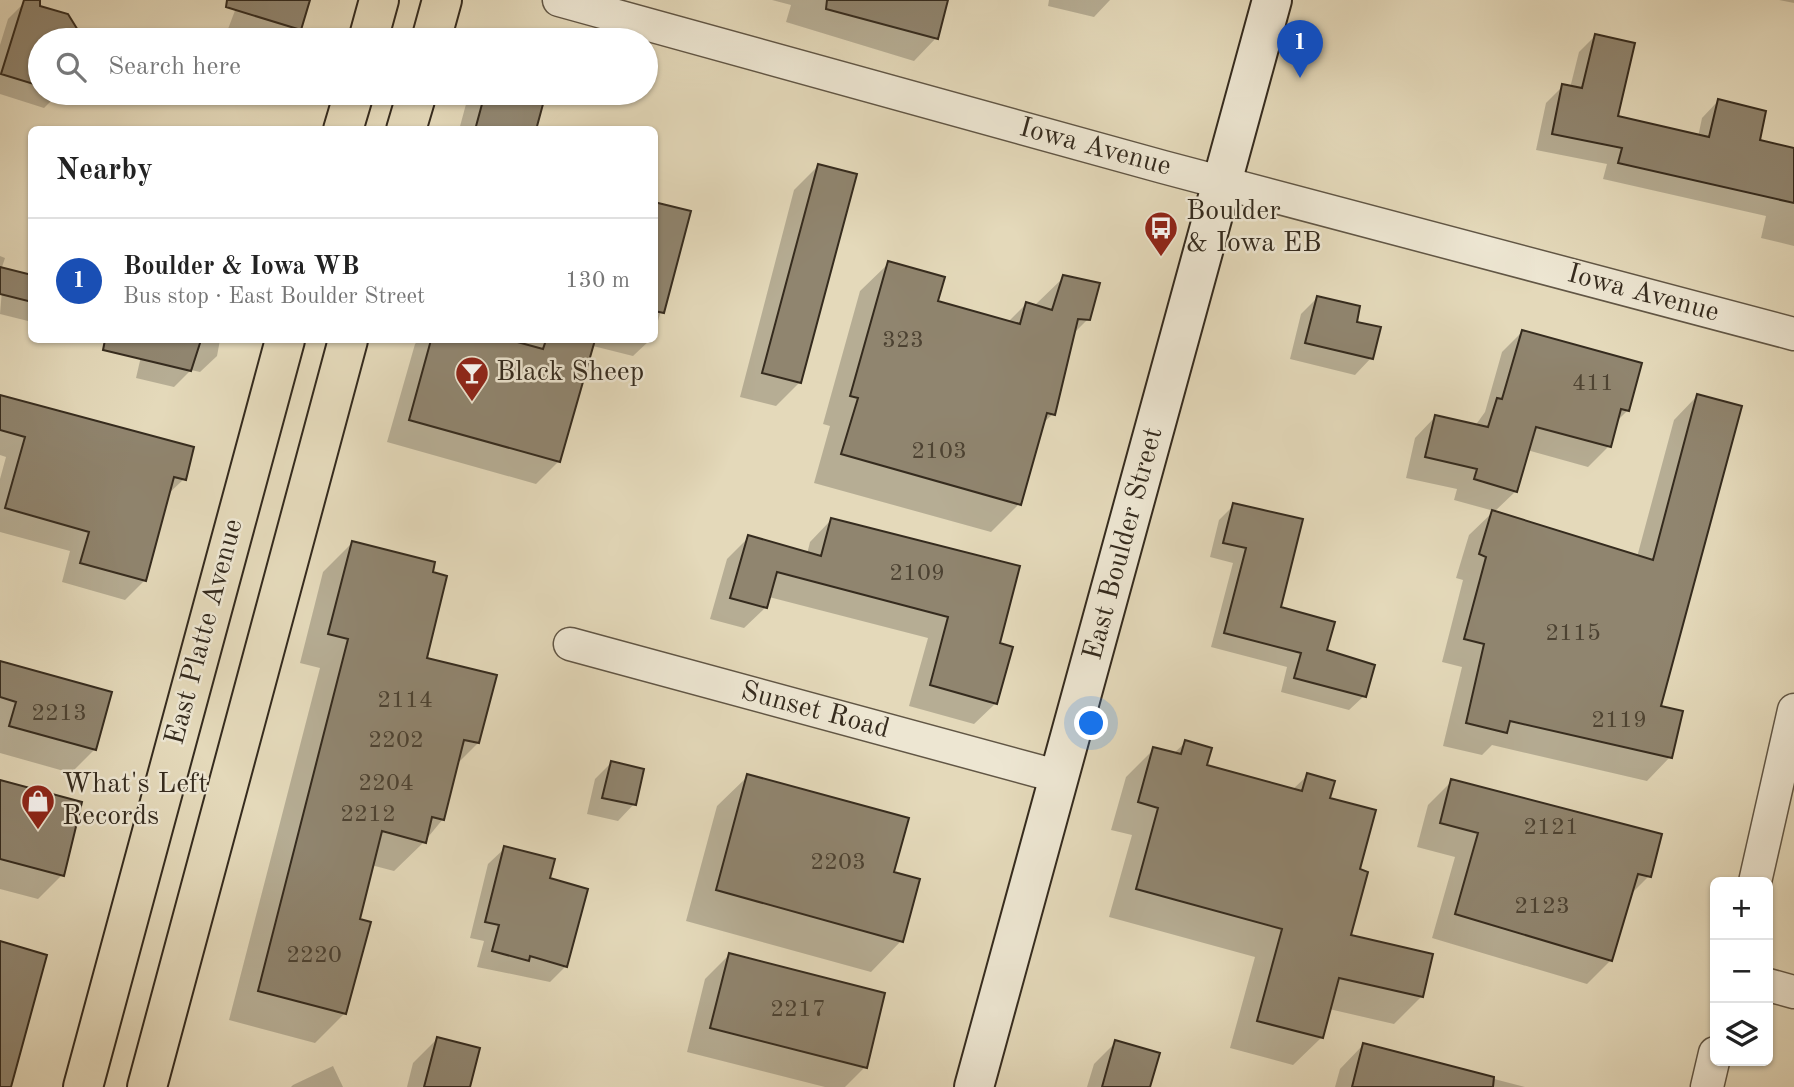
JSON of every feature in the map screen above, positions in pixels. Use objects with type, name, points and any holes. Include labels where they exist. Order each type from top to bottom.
[{"type":"main road","points":[[371,28],[379,0]]},
{"type":"main road","points":[[434,28],[442,0]]},
{"type":"main road","points":[[344,126],[350,105]]},
{"type":"main road","points":[[407,126],[413,105]]},
{"type":"main road","name":"East Platte Avenue","points":[[83,1087],[284,343]]},
{"type":"main road","points":[[147,1087],[347,343]]},
{"type":"street","name":"Iowa Avenue","points":[[559,0],[1222,183],[1794,334]]},
{"type":"street","name":"East Boulder Street","points":[[974,1087],[1272,0]]},
{"type":"street","name":"Sunset Road","points":[[570,645],[1060,777]]},
{"type":"street","points":[[1756,877],[1794,710]]},
{"type":"street","points":[[1773,986],[1794,992]]},
{"type":"street","points":[[1707,1087],[1712,1066]]},
{"type":"building","points":[[24,0],[40,0],[40,6],[68,14],[77,28],[28,28],[28,82],[1,74]]},
{"type":"building","points":[[227,0],[310,0],[302,28],[226,7]]},
{"type":"building","points":[[827,0],[948,0],[938,39],[826,9]]},
{"type":"building","points":[[1595,34],[1635,43],[1618,116],[1709,137],[1718,99],[1766,111],[1760,140],[1794,148],[1794,203],[1618,163],[1622,148],[1552,134],[1562,84],[1582,88]]},
{"type":"building","points":[[482,105],[543,105],[537,126],[476,126]]},
{"type":"building","points":[[818,164],[857,174],[801,383],[762,373]]},
{"type":"building","points":[[658,203],[691,211],[664,313],[658,312]]},
{"type":"building","points":[[888,261],[945,277],[938,301],[1020,324],[1026,302],[1052,310],[1063,275],[1100,283],[1090,320],[1078,319],[1055,415],[1047,413],[1021,505],[841,454],[858,398],[850,396]]},
{"type":"building","points":[[0,267],[28,274],[28,301],[0,294]]},
{"type":"building","points":[[1317,296],[1360,306],[1357,322],[1381,327],[1373,359],[1305,343]]},
{"type":"building","points":[[1522,330],[1642,363],[1629,411],[1621,409],[1611,447],[1536,427],[1517,492],[1474,479],[1477,469],[1425,457],[1435,415],[1488,427],[1497,398],[1502,399]]},
{"type":"building","points":[[104,343],[200,343],[191,371],[103,350]]},
{"type":"building","points":[[430,343],[521,343],[543,349],[545,343],[594,343],[560,462],[409,420]]},
{"type":"building","points":[[1697,394],[1742,406],[1661,706],[1683,711],[1672,758],[1510,721],[1507,733],[1466,723],[1484,644],[1464,639],[1486,557],[1479,554],[1492,510],[1653,560]]},
{"type":"building","points":[[0,395],[194,447],[186,480],[174,477],[146,581],[80,563],[89,532],[5,508],[25,437],[0,430]]},
{"type":"building","points":[[1233,503],[1303,519],[1281,607],[1335,622],[1327,650],[1375,665],[1366,697],[1294,678],[1301,653],[1224,633],[1246,548],[1223,543]]},
{"type":"building","points":[[831,518],[1020,566],[1000,643],[1013,647],[997,704],[930,685],[948,617],[777,572],[767,608],[730,598],[748,535],[821,556]]},
{"type":"building","points":[[352,541],[435,562],[433,572],[447,576],[427,658],[497,675],[479,743],[464,740],[444,820],[432,817],[426,843],[382,831],[360,919],[371,922],[346,1014],[258,991],[348,639],[328,634]]},
{"type":"building","points":[[0,661],[112,692],[96,750],[9,726],[16,702],[0,697]]},
{"type":"building","points":[[1185,740],[1212,748],[1207,765],[1302,791],[1307,773],[1335,781],[1330,798],[1376,810],[1360,869],[1368,872],[1351,935],[1433,954],[1423,997],[1339,978],[1323,1038],[1257,1021],[1282,929],[1136,889],[1158,808],[1138,802],[1153,747],[1181,754]]},
{"type":"building","points":[[611,761],[644,769],[636,805],[602,798]]},
{"type":"building","points":[[747,774],[909,818],[894,872],[920,879],[903,942],[716,890]]},
{"type":"building","points":[[1451,779],[1662,834],[1651,877],[1638,874],[1612,961],[1455,914],[1478,833],[1440,823]]},
{"type":"building","name":"What's Left Records","points":[[0,780],[82,802],[64,876],[0,859]]},
{"type":"building","points":[[504,846],[555,859],[550,878],[588,889],[567,967],[530,956],[529,961],[492,951],[499,925],[485,922]]},
{"type":"building","points":[[0,941],[47,955],[11,1087],[0,1087]]},
{"type":"building","points":[[729,953],[885,993],[867,1068],[710,1028]]},
{"type":"building","points":[[437,1037],[480,1048],[470,1087],[424,1087]]},
{"type":"building","points":[[1115,1040],[1160,1053],[1150,1087],[1102,1087]]},
{"type":"building","points":[[1363,1043],[1494,1077],[1493,1087],[1352,1087]]},
{"type":"place","name":"Boulder & Iowa WB","points":[[1300,78]]},
{"type":"place","name":"Boulder & Iowa EB","points":[[1161,258]]},
{"type":"place","name":"Black Sheep","points":[[472,403]]},
{"type":"place","name":"What's Left Records","points":[[38,831]]}]
